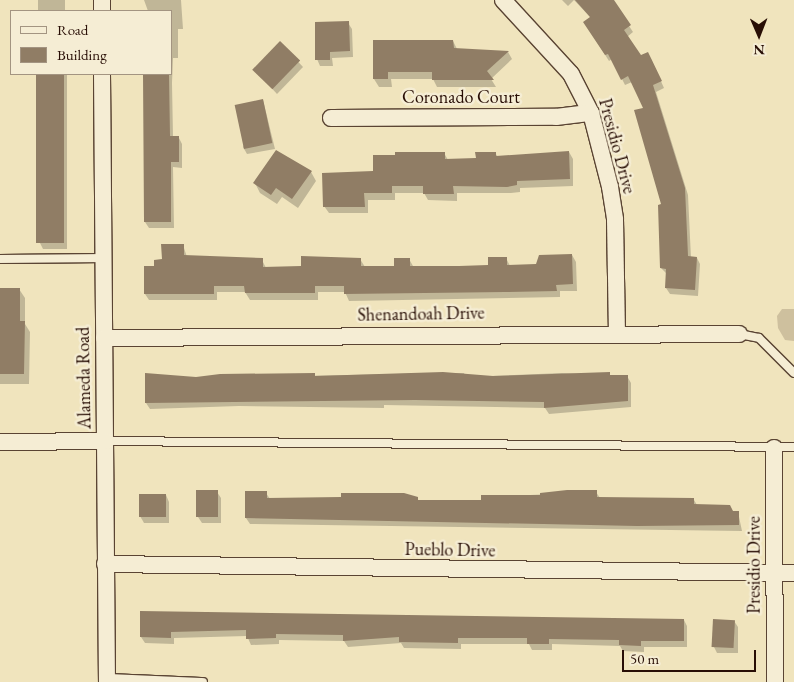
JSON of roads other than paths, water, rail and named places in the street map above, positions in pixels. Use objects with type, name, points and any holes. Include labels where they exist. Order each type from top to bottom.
[{"type":"street","name":"Presidio Drive","points":[[503,0],[571,74],[590,113],[610,187],[615,220],[617,333]]},
{"type":"street","name":"Alameda Road","points":[[102,75],[107,680]]},
{"type":"street","name":"Coronado Court","points":[[331,118],[556,117],[590,113]]},
{"type":"street","name":"Shenandoah Drive","points":[[104,338],[617,333],[740,334]]},
{"type":"street","points":[[0,442],[105,441]]},
{"type":"street","name":"Presidio Drive","points":[[774,448],[775,682]]},
{"type":"street","name":"Pueblo Drive","points":[[105,564],[794,573]]},
{"type":"lane","points":[[0,259],[103,258]]},
{"type":"lane","points":[[740,334],[759,338],[794,373]]},
{"type":"lane","points":[[105,441],[794,447]]},
{"type":"lane","points":[[107,680],[203,682]]}]
